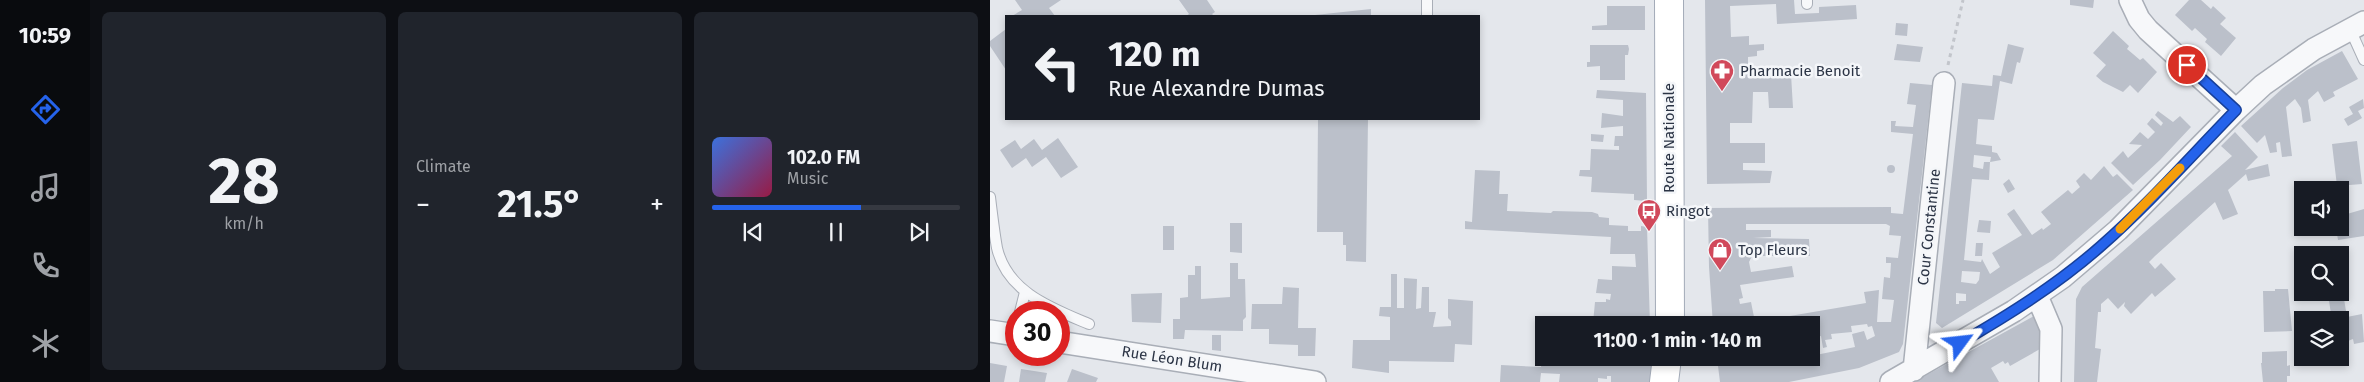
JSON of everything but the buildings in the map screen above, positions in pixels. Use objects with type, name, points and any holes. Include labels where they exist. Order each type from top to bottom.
[{"type":"main road","name":"Route Nationale","points":[[1669,0],[1671,316]]},
{"type":"main road","points":[[1664,382],[1666,366]]},
{"type":"main road","points":[[1679,366],[1681,382]]},
{"type":"street","points":[[2130,0],[2139,19],[2148,30],[2236,110]]},
{"type":"street","points":[[1891,382],[2036,296],[2118,230],[2236,110],[2280,72],[2314,49],[2357,26]]},
{"type":"street","name":"Cour Constantine","points":[[1914,370],[1944,83]]},
{"type":"street","points":[[2036,296],[2051,329],[2050,382]]},
{"type":"street","points":[[990,331],[1005,332]]},
{"type":"street","name":"Rue Léon Blum","points":[[1070,344],[1315,382]]},
{"type":"lane","points":[[1427,0],[1427,15]]},
{"type":"lane","points":[[2357,26],[2364,60]]},
{"type":"lane","points":[[990,197],[998,249],[1006,272],[1025,292],[1044,305],[1089,324]]},
{"type":"lane","points":[[1023,301],[1025,292]]},
{"type":"path","points":[[1944,83],[1964,0]]},
{"type":"slow traffic","points":[[2120,229],[2180,168]]},
{"type":"place","name":"Pharmacie Benoit","points":[[1722,92]]},
{"type":"place","name":"Ringot","points":[[1649,232]]},
{"type":"place","name":"Top Fleurs","points":[[1720,271]]},
{"type":"route","points":[[1960,343],[2036,296],[2100,247],[2136,213],[2236,110],[2187,65]]}]
